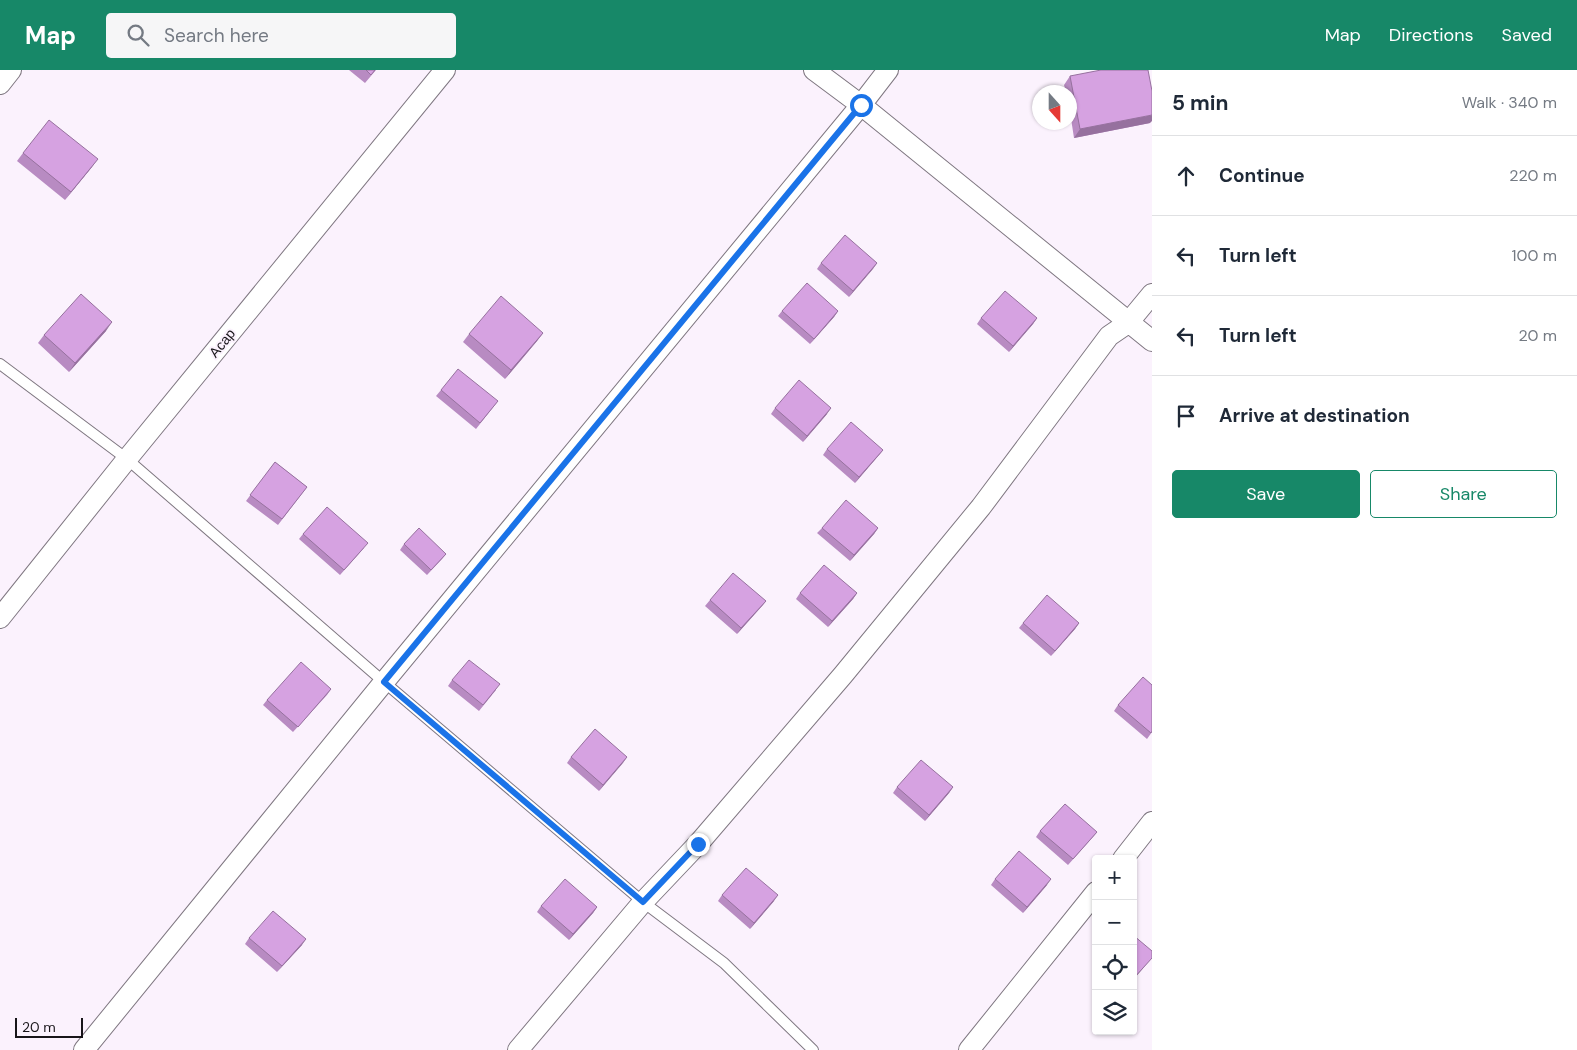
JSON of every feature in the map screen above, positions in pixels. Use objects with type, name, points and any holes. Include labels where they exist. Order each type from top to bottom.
[{"type":"street","points":[[0,84],[11,70]]},
{"type":"street","name":"Асар","points":[[0,618],[445,70]]},
{"type":"street","points":[[814,70],[861,105],[1152,342]]},
{"type":"street","points":[[84,1050],[888,70]]},
{"type":"street","points":[[518,1050],[643,902],[698,844],[843,675],[982,507],[1109,336],[1128,323],[1152,294]]},
{"type":"street","points":[[1125,855],[1152,822]]},
{"type":"street","points":[[969,1050],[1092,897]]},
{"type":"lane","points":[[0,364],[128,459],[384,682],[643,902],[724,963],[814,1050]]},
{"type":"building","points":[[366,70],[375,70],[371,75]]},
{"type":"building","points":[[1101,70],[1148,70],[1152,91],[1152,115],[1080,129],[1077,113],[1077,85],[1072,85],[1070,76]]},
{"type":"building","points":[[49,120],[98,159],[71,192],[23,153]]},
{"type":"building","points":[[845,235],[877,263],[853,291],[821,263]]},
{"type":"building","points":[[807,283],[838,311],[814,339],[782,311]]},
{"type":"building","points":[[1005,291],[1037,318],[1013,346],[981,318]]},
{"type":"building","points":[[81,294],[112,322],[75,363],[44,335]]},
{"type":"building","points":[[501,296],[543,333],[511,370],[469,334]]},
{"type":"building","points":[[458,369],[498,401],[480,423],[441,390]]},
{"type":"building","points":[[799,380],[831,408],[807,436],[775,408]]},
{"type":"building","points":[[851,422],[883,450],[859,477],[827,449]]},
{"type":"building","points":[[275,462],[307,487],[282,519],[250,495]]},
{"type":"building","points":[[846,500],[878,528],[854,555],[822,528]]},
{"type":"building","points":[[327,507],[368,543],[344,570],[303,534]]},
{"type":"building","points":[[419,528],[446,554],[431,570],[404,544]]},
{"type":"building","points":[[824,565],[857,593],[832,621],[800,593]]},
{"type":"building","points":[[733,573],[766,601],[741,628],[710,600]]},
{"type":"building","points":[[1047,595],[1079,623],[1055,651],[1023,623]]},
{"type":"building","points":[[469,660],[500,684],[483,705],[452,680]]},
{"type":"building","points":[[301,662],[331,689],[298,727],[267,700]]},
{"type":"building","points":[[1143,677],[1152,685],[1151,733],[1118,705]]},
{"type":"building","points":[[595,729],[627,757],[603,785],[571,757]]},
{"type":"building","points":[[921,760],[953,787],[929,815],[897,787]]},
{"type":"building","points":[[1065,804],[1097,832],[1073,859],[1040,831]]},
{"type":"building","points":[[1019,851],[1051,879],[1027,907],[995,879]]},
{"type":"building","points":[[746,868],[778,895],[754,923],[722,895]]},
{"type":"building","points":[[565,879],[597,907],[573,934],[541,906]]},
{"type":"building","points":[[273,911],[306,939],[282,966],[249,938]]},
{"type":"building","points":[[1137,938],[1152,951],[1152,958],[1137,975]]},
{"type":"route","points":[[698,844],[643,902],[384,682],[861,105]]}]
